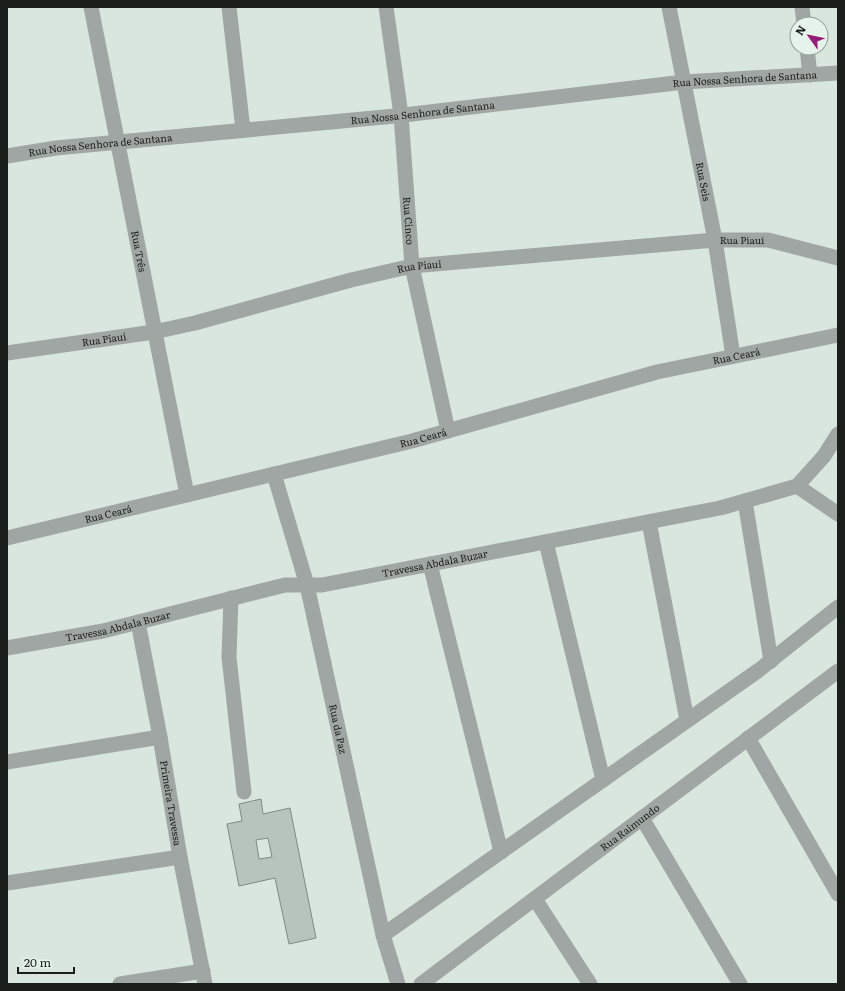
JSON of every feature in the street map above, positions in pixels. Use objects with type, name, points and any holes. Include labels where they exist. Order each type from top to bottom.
[{"type":"street","name":"Rua Três","points":[[91,7],[116,142],[187,495]]},
{"type":"street","points":[[230,7],[243,130]]},
{"type":"street","name":"Rua Cinco","points":[[386,7],[401,115],[412,266],[448,431]]},
{"type":"street","name":"Rua Seis","points":[[669,7],[715,240],[733,356]]},
{"type":"street","points":[[808,56],[810,75]]},
{"type":"street","name":"Rua Nossa Senhora de Santana","points":[[7,156],[56,148],[401,115],[684,82],[838,73]]},
{"type":"street","name":"Rua Piauí","points":[[7,353],[154,332],[195,323],[351,280],[412,266],[715,240],[768,240],[838,258]]},
{"type":"street","name":"Rua Ceará","points":[[7,538],[412,441],[657,372],[838,335]]},
{"type":"street","points":[[838,434],[824,456],[797,486],[838,514]]},
{"type":"street","name":"Rua da Paz","points":[[274,474],[307,585],[383,935],[398,984]]},
{"type":"street","name":"Travessa Abdala Buzar","points":[[7,648],[103,631],[285,585],[322,585],[720,508],[797,486]]},
{"type":"street","points":[[745,501],[771,660]]},
{"type":"street","points":[[649,522],[688,720]]},
{"type":"street","points":[[546,542],[603,780]]},
{"type":"street","points":[[430,564],[501,852]]},
{"type":"street","points":[[231,598],[229,657],[244,792]]},
{"type":"street","points":[[383,935],[688,720],[771,660],[838,607]]},
{"type":"street","name":"Primeira Travessa","points":[[138,622],[160,737],[180,857],[204,978]]},
{"type":"street","name":"Rua Raimundo","points":[[421,984],[838,671]]},
{"type":"street","points":[[7,762],[160,737]]},
{"type":"street","points":[[748,738],[838,894]]},
{"type":"street","points":[[642,818],[740,984]]},
{"type":"street","points":[[7,883],[180,857]]},
{"type":"street","points":[[535,899],[590,984]]},
{"type":"street","points":[[120,984],[204,978]]},
{"type":"building","points":[[261,799],[263,814],[290,808],[316,938],[289,944],[275,878],[239,886],[227,824],[242,821],[239,804]],"holes":[[[268,838],[272,857],[259,859],[256,840]]]}]
